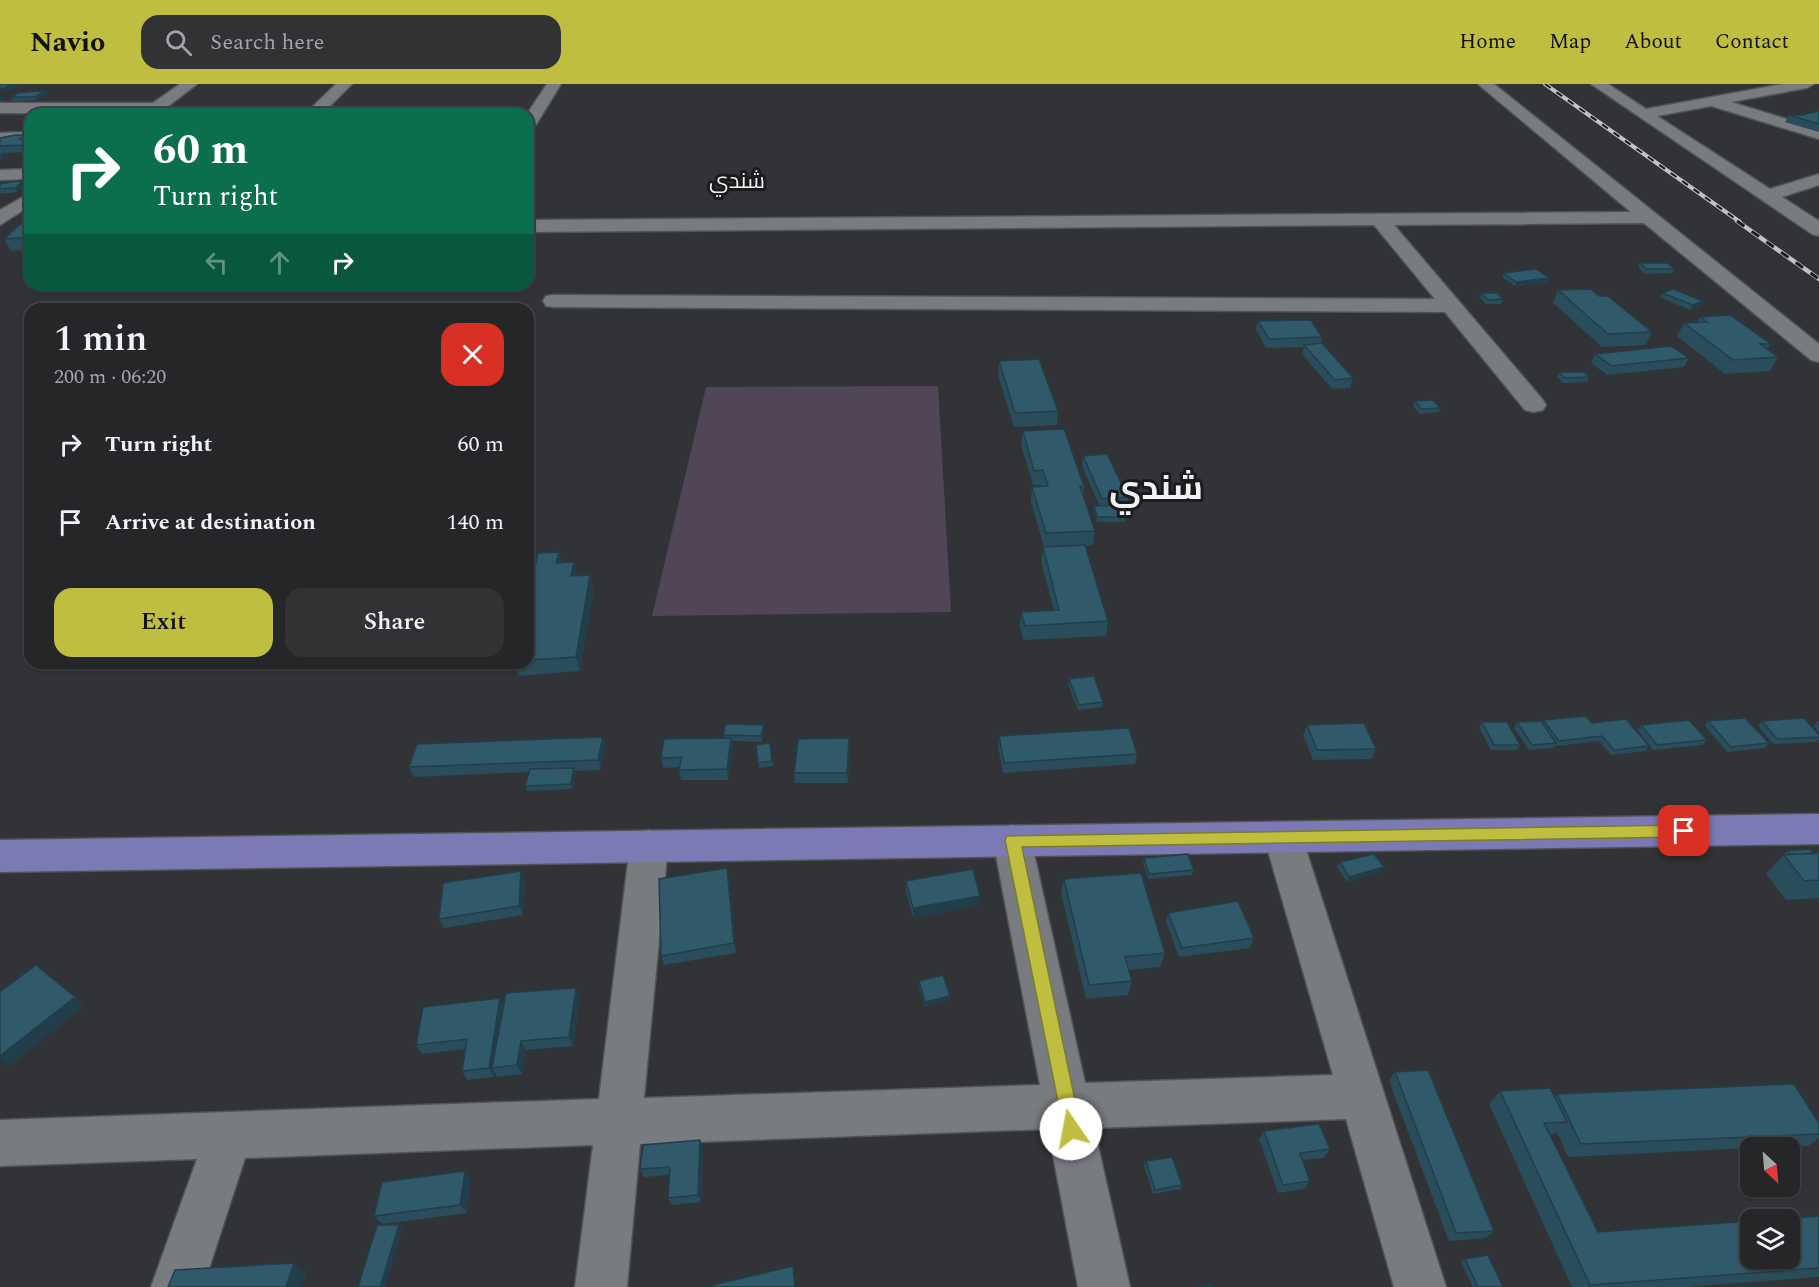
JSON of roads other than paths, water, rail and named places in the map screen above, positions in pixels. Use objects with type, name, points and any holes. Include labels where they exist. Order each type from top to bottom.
[{"type":"main road","points":[[0,856],[1819,829]]},
{"type":"street","points":[[156,108],[190,84]]},
{"type":"street","points":[[319,108],[345,84]]},
{"type":"street","points":[[534,116],[554,84]]},
{"type":"street","points":[[1485,84],[1819,355]]},
{"type":"street","points":[[1598,84],[1819,230]]},
{"type":"street","points":[[1643,114],[1807,84]]},
{"type":"street","points":[[1713,101],[1819,134]]},
{"type":"street","points":[[0,108],[24,108]]},
{"type":"street","points":[[0,138],[24,137]]},
{"type":"street","points":[[0,175],[24,174]]},
{"type":"street","points":[[1767,196],[1819,179]]},
{"type":"street","points":[[0,219],[24,202]]},
{"type":"street","points":[[534,226],[1649,218]]},
{"type":"street","points":[[1379,219],[1534,405]]},
{"type":"street","points":[[554,301],[1452,306]]},
{"type":"street","points":[[1283,837],[1420,1287]]},
{"type":"street","points":[[1012,840],[1104,1287]]},
{"type":"street","points":[[601,1287],[649,846]]},
{"type":"street","points":[[0,1143],[1361,1096]]},
{"type":"street","points":[[177,1287],[229,1135]]},
{"type":"railway","points":[[1545,84],[1740,222]]},
{"type":"railway","points":[[1737,221],[1819,279]]},
{"type":"district","name":"شندي","points":[[737,180]]},
{"type":"district","name":"شندي","points":[[1156,487]]}]
